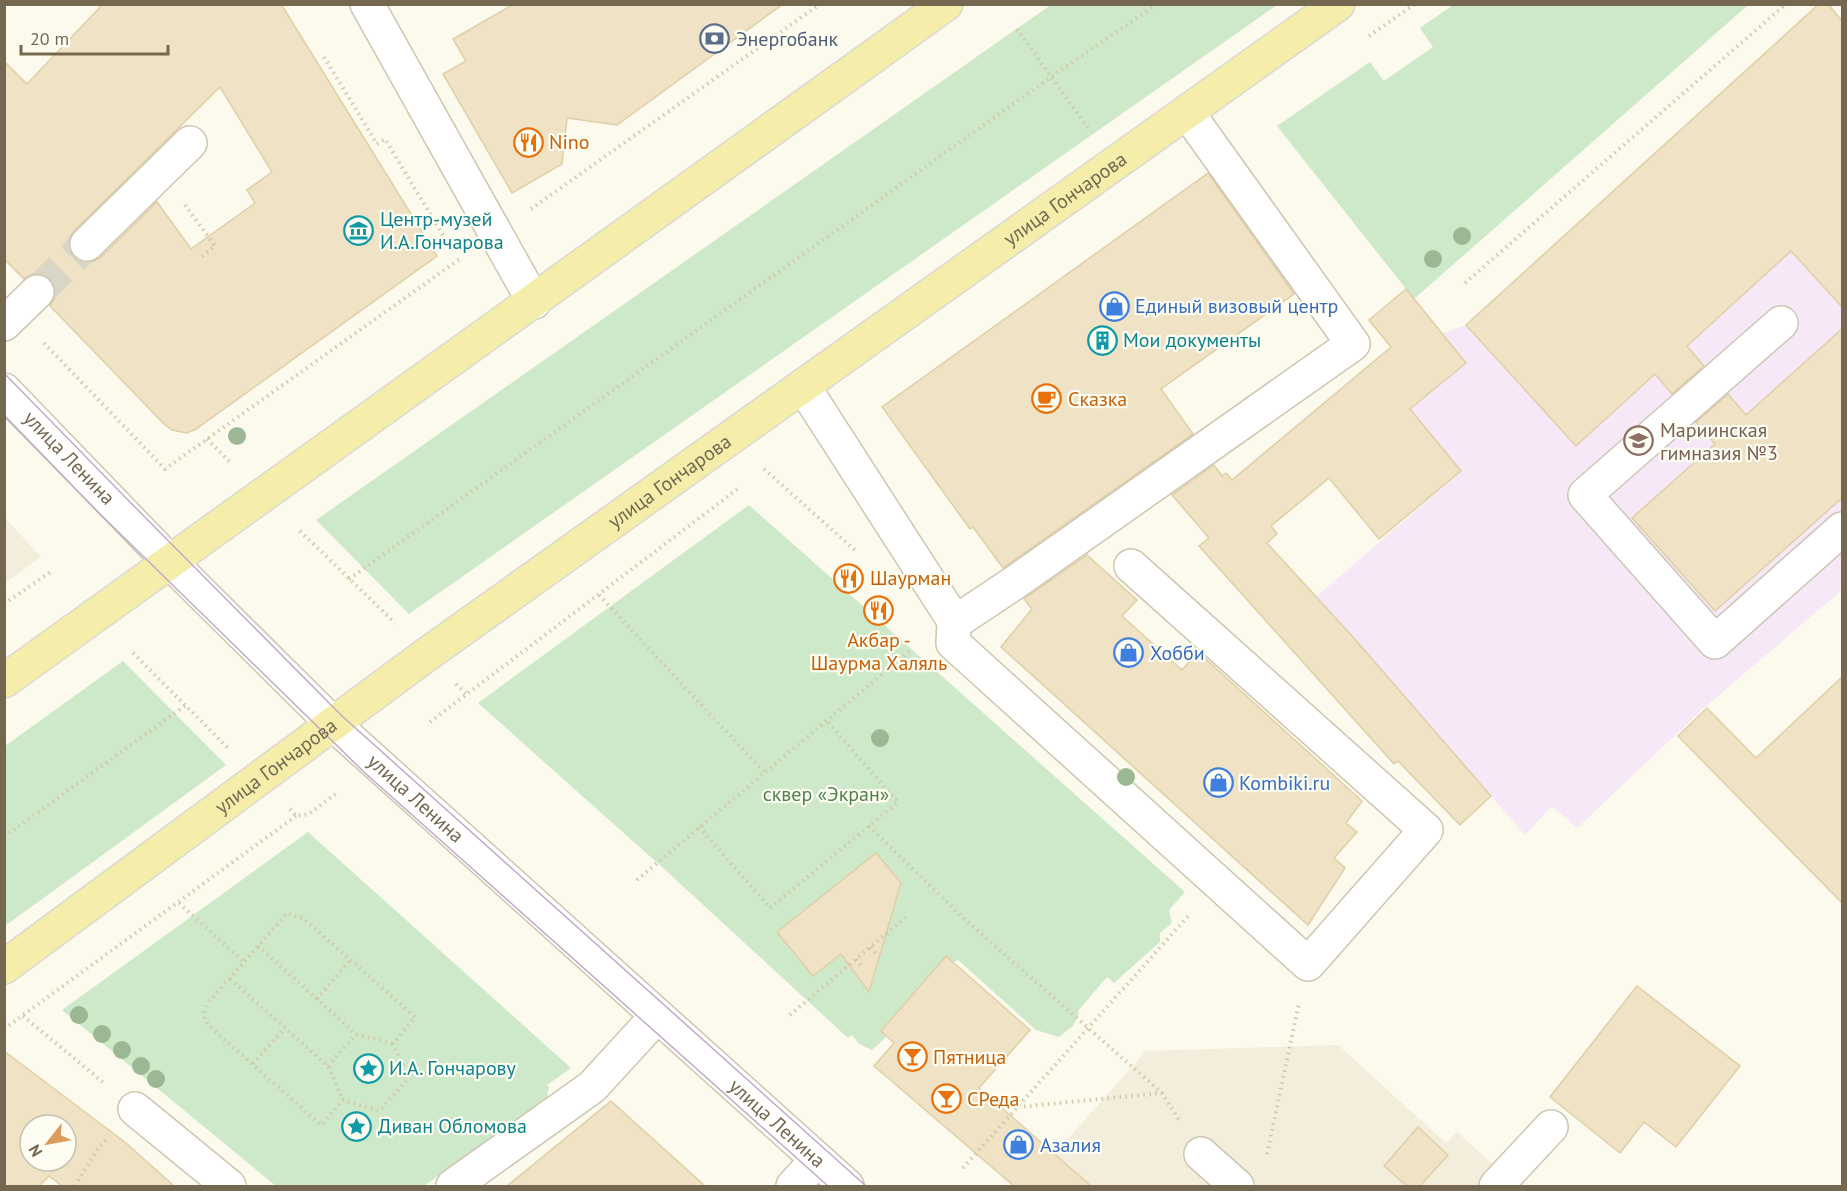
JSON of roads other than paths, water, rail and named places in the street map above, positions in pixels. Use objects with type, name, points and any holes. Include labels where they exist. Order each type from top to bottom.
[{"type":"main road","points":[[4,681],[946,4]]},
{"type":"main road","name":"улица Гончарова","points":[[4,967],[332,723],[1338,4]]},
{"type":"street","points":[[367,4],[534,302]]},
{"type":"street","points":[[953,619],[1017,581],[1353,344],[1187,112]]},
{"type":"street","points":[[87,244],[190,143]]},
{"type":"street","points":[[1780,323],[1585,495],[1715,642],[1842,529]]},
{"type":"street","points":[[803,386],[953,619],[953,643],[1308,964],[1426,830],[1131,566]]},
{"type":"street","name":"улица Ленина","points":[[4,390],[171,563],[332,723],[847,1186]]},
{"type":"street","points":[[453,1186],[592,1087],[657,1016]]},
{"type":"street","points":[[135,1109],[229,1186]]},
{"type":"street","points":[[1496,1186],[1551,1126]]},
{"type":"street","points":[[1201,1154],[1237,1186]]},
{"type":"street","points":[[793,1186],[817,1160]]},
{"type":"tunnel","points":[[37,292],[87,244]]},
{"type":"tram line","points":[[4,373],[342,716],[866,1186]]},
{"type":"tram line","points":[[4,416],[101,515],[364,772],[828,1186]]},
{"type":"place","name":"Энергобанк","points":[[715,39]]},
{"type":"place","name":"Nino","points":[[528,142]]},
{"type":"place","name":"Центр-музей И.А.Гончарова","points":[[359,230]]},
{"type":"place","name":"Единый визовый центр","points":[[1114,306]]},
{"type":"place","name":"Мои документы","points":[[1102,340]]},
{"type":"place","name":"Сказка","points":[[1047,399]]},
{"type":"place","name":"Мариинская гимназия №3","points":[[1639,441]]},
{"type":"place","name":"Шаурман","points":[[849,578]]},
{"type":"place","name":"Акбар - Шаурма Халяль","points":[[879,610]]},
{"type":"place","name":"Хобби","points":[[1129,653]]},
{"type":"place","name":"Kombiki.ru","points":[[1218,783]]},
{"type":"place","name":"Пятница","points":[[912,1057]]},
{"type":"place","name":"И.А. Гончарову","points":[[368,1068]]},
{"type":"place","name":"СРеда","points":[[946,1099]]},
{"type":"place","name":"Диван Обломова","points":[[357,1126]]},
{"type":"place","name":"Азалия","points":[[1019,1145]]},
{"type":"park label","name":"сквер «Экран»","points":[[826,794]]}]
